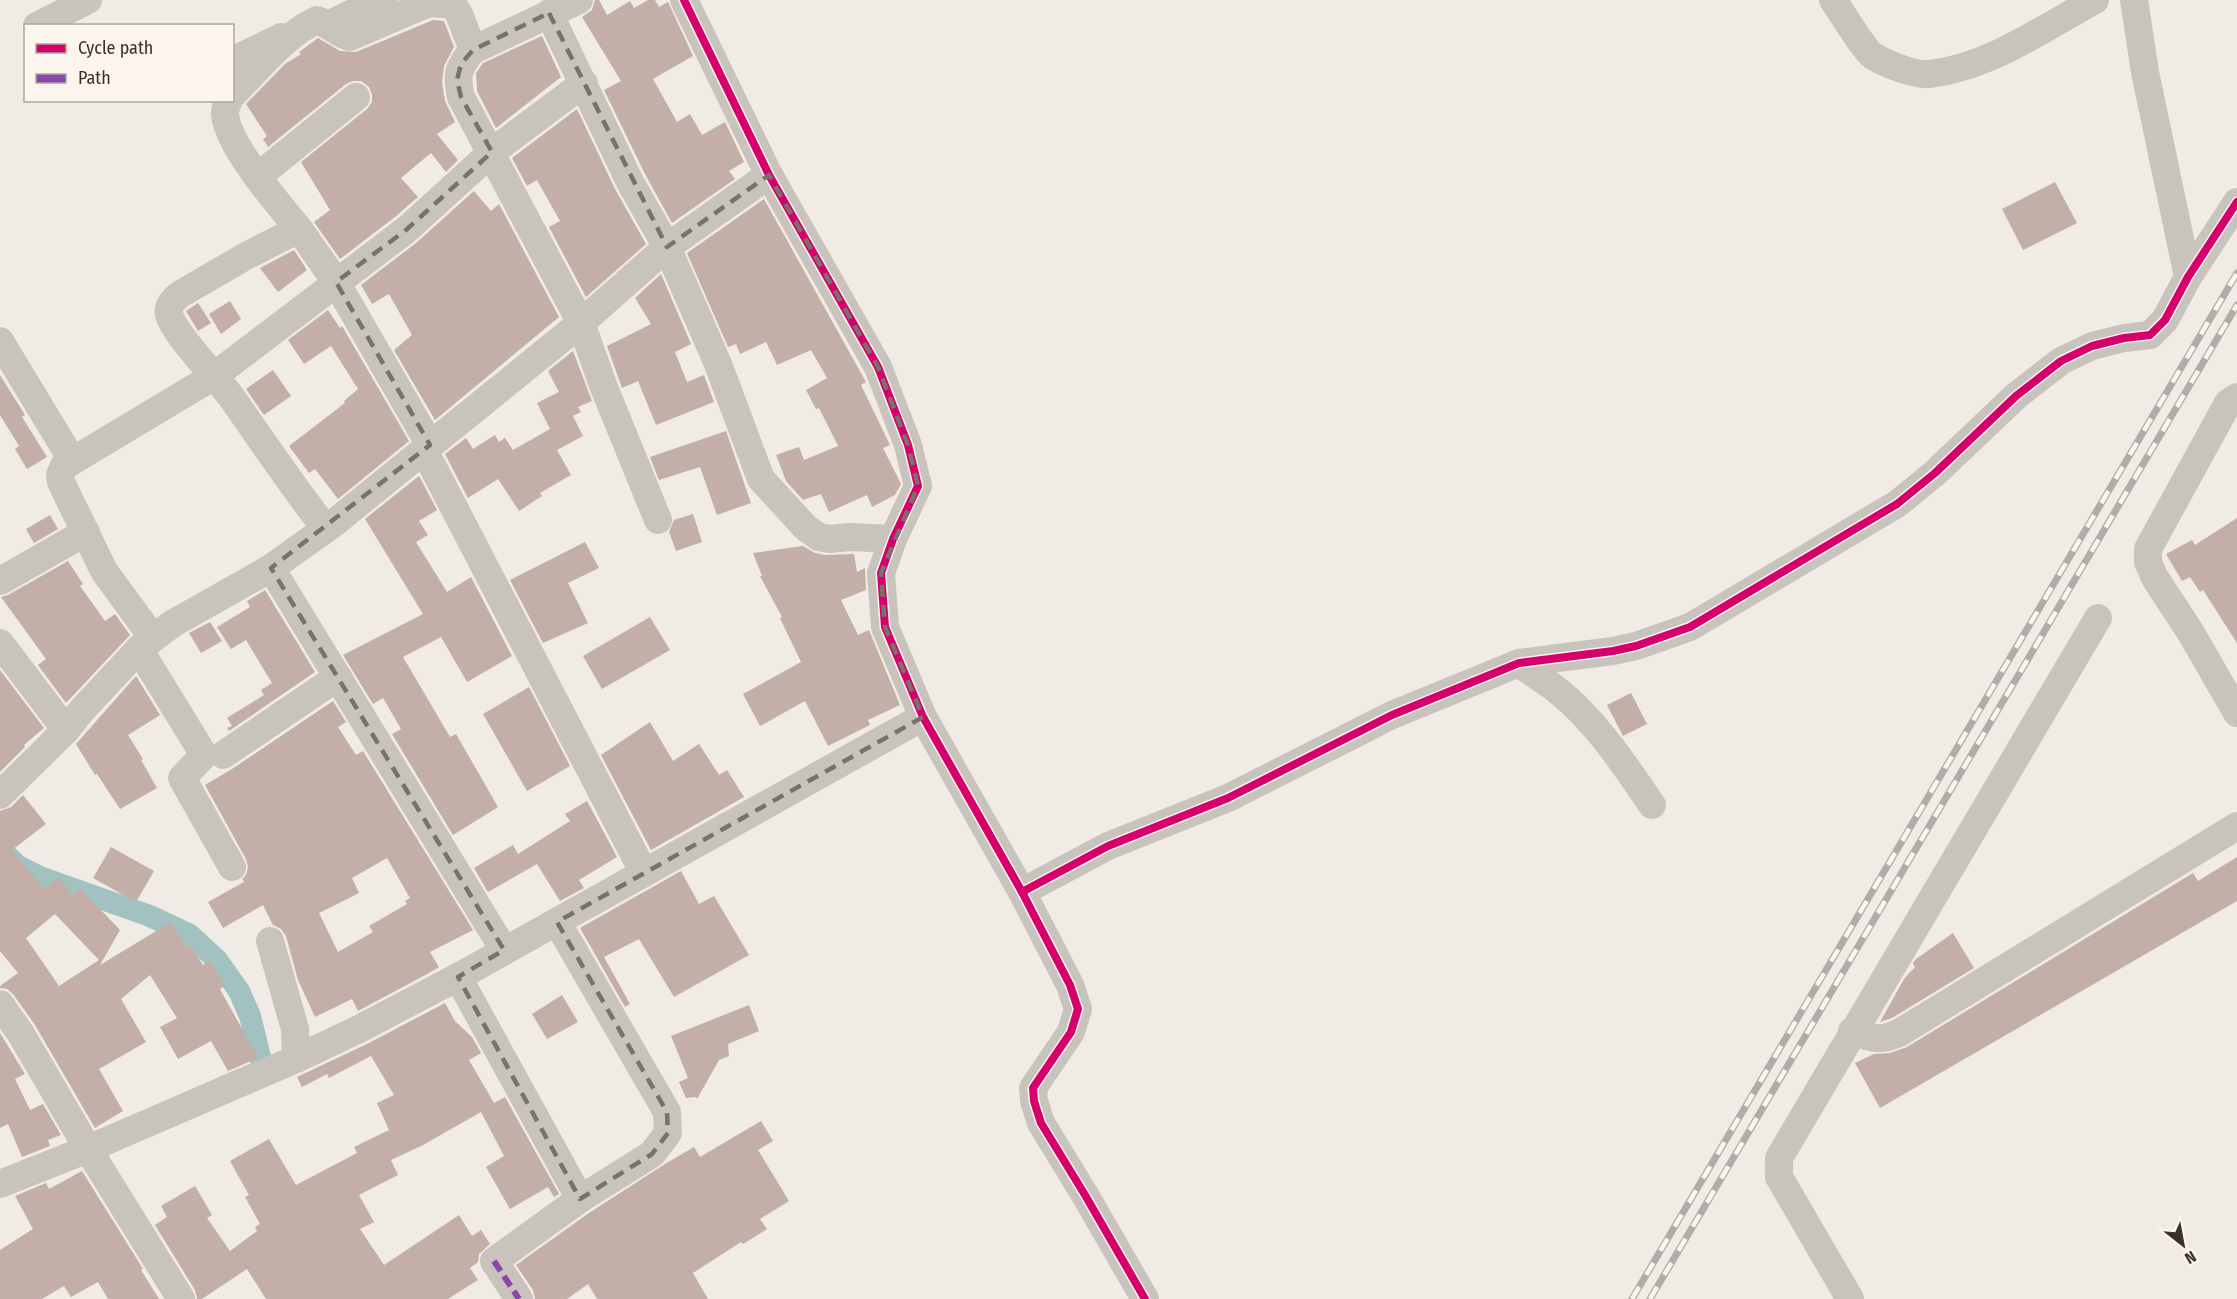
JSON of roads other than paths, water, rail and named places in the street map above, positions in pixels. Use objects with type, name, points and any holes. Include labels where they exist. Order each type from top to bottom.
[{"type":"street","points":[[41,24],[88,0]]},
{"type":"street","points":[[234,60],[330,16],[384,0]]},
{"type":"street","points":[[579,0],[473,50],[461,64],[457,80],[461,97],[581,323],[603,385],[658,519]]},
{"type":"street","points":[[684,0],[769,175],[878,367],[908,445],[918,486],[893,539],[881,573],[885,627],[923,717],[1022,892],[1070,985],[1078,1009],[1071,1032],[1033,1088],[1034,1101],[1041,1123],[1144,1299]]},
{"type":"street","points":[[1833,0],[1872,55],[1906,70],[1927,75],[1978,63],[2095,0]]},
{"type":"street","points":[[2134,0],[2145,72],[2188,277]]},
{"type":"street","points":[[330,16],[344,37],[350,37],[431,3],[453,5],[459,14],[473,50]]},
{"type":"street","points":[[549,13],[630,182],[667,247],[718,364],[761,479],[806,528],[819,537],[893,539]]},
{"type":"street","points":[[234,93],[287,41],[330,16]]},
{"type":"street","points":[[232,867],[182,778],[204,755],[146,644],[104,571],[61,482],[60,475],[64,466],[214,376],[406,230],[492,152],[584,83]]},
{"type":"street","points":[[257,177],[356,97]]},
{"type":"street","points":[[228,102],[224,112],[231,133],[257,177],[299,229],[336,282],[427,447],[644,873]]},
{"type":"street","points":[[0,795],[66,730],[82,709],[146,644],[172,624],[271,568],[326,529],[581,323],[667,247],[769,175]]},
{"type":"street","points":[[1022,892],[1108,846],[1228,798],[1392,715],[1519,663],[1613,651],[1636,646],[1690,627],[1897,504],[1935,473],[2016,396],[2061,361],[2092,346],[2150,334],[2164,320],[2188,277],[2237,202]]},
{"type":"street","points":[[299,229],[179,295],[170,304],[168,312],[174,327],[214,376],[287,479],[326,529]]},
{"type":"street","points":[[0,341],[72,460]]},
{"type":"street","points":[[2237,397],[2228,403],[2148,549],[2148,562],[2155,578],[2192,633],[2237,713]]},
{"type":"street","points":[[0,581],[86,532]]},
{"type":"street","points":[[271,568],[504,950]]},
{"type":"street","points":[[1850,1299],[1779,1177],[1779,1158],[2097,618]]},
{"type":"street","points":[[0,643],[66,730]]},
{"type":"street","points":[[1519,663],[1558,691],[1593,726],[1621,760],[1652,805]]},
{"type":"street","points":[[223,755],[338,677]]},
{"type":"street","points":[[0,1184],[88,1149],[296,1059],[361,1028],[458,977],[923,717]]},
{"type":"street","points":[[1852,1031],[1876,1039],[1887,1038],[1899,1033],[2237,826]]},
{"type":"street","points":[[519,1299],[494,1262],[580,1200],[652,1154],[668,1133],[667,1112],[557,922]]},
{"type":"street","points":[[270,940],[295,1029],[296,1059]]},
{"type":"street","points":[[458,977],[580,1200]]},
{"type":"street","points":[[0,1004],[21,1034],[88,1149],[181,1299]]},
{"type":"waterway","points":[[0,849],[18,866],[40,877],[150,916],[190,935],[217,960],[239,991],[250,1016],[264,1073]]},
{"type":"railway","points":[[1632,1299],[2237,273]]},
{"type":"railway","points":[[1650,1299],[2237,305]]}]
